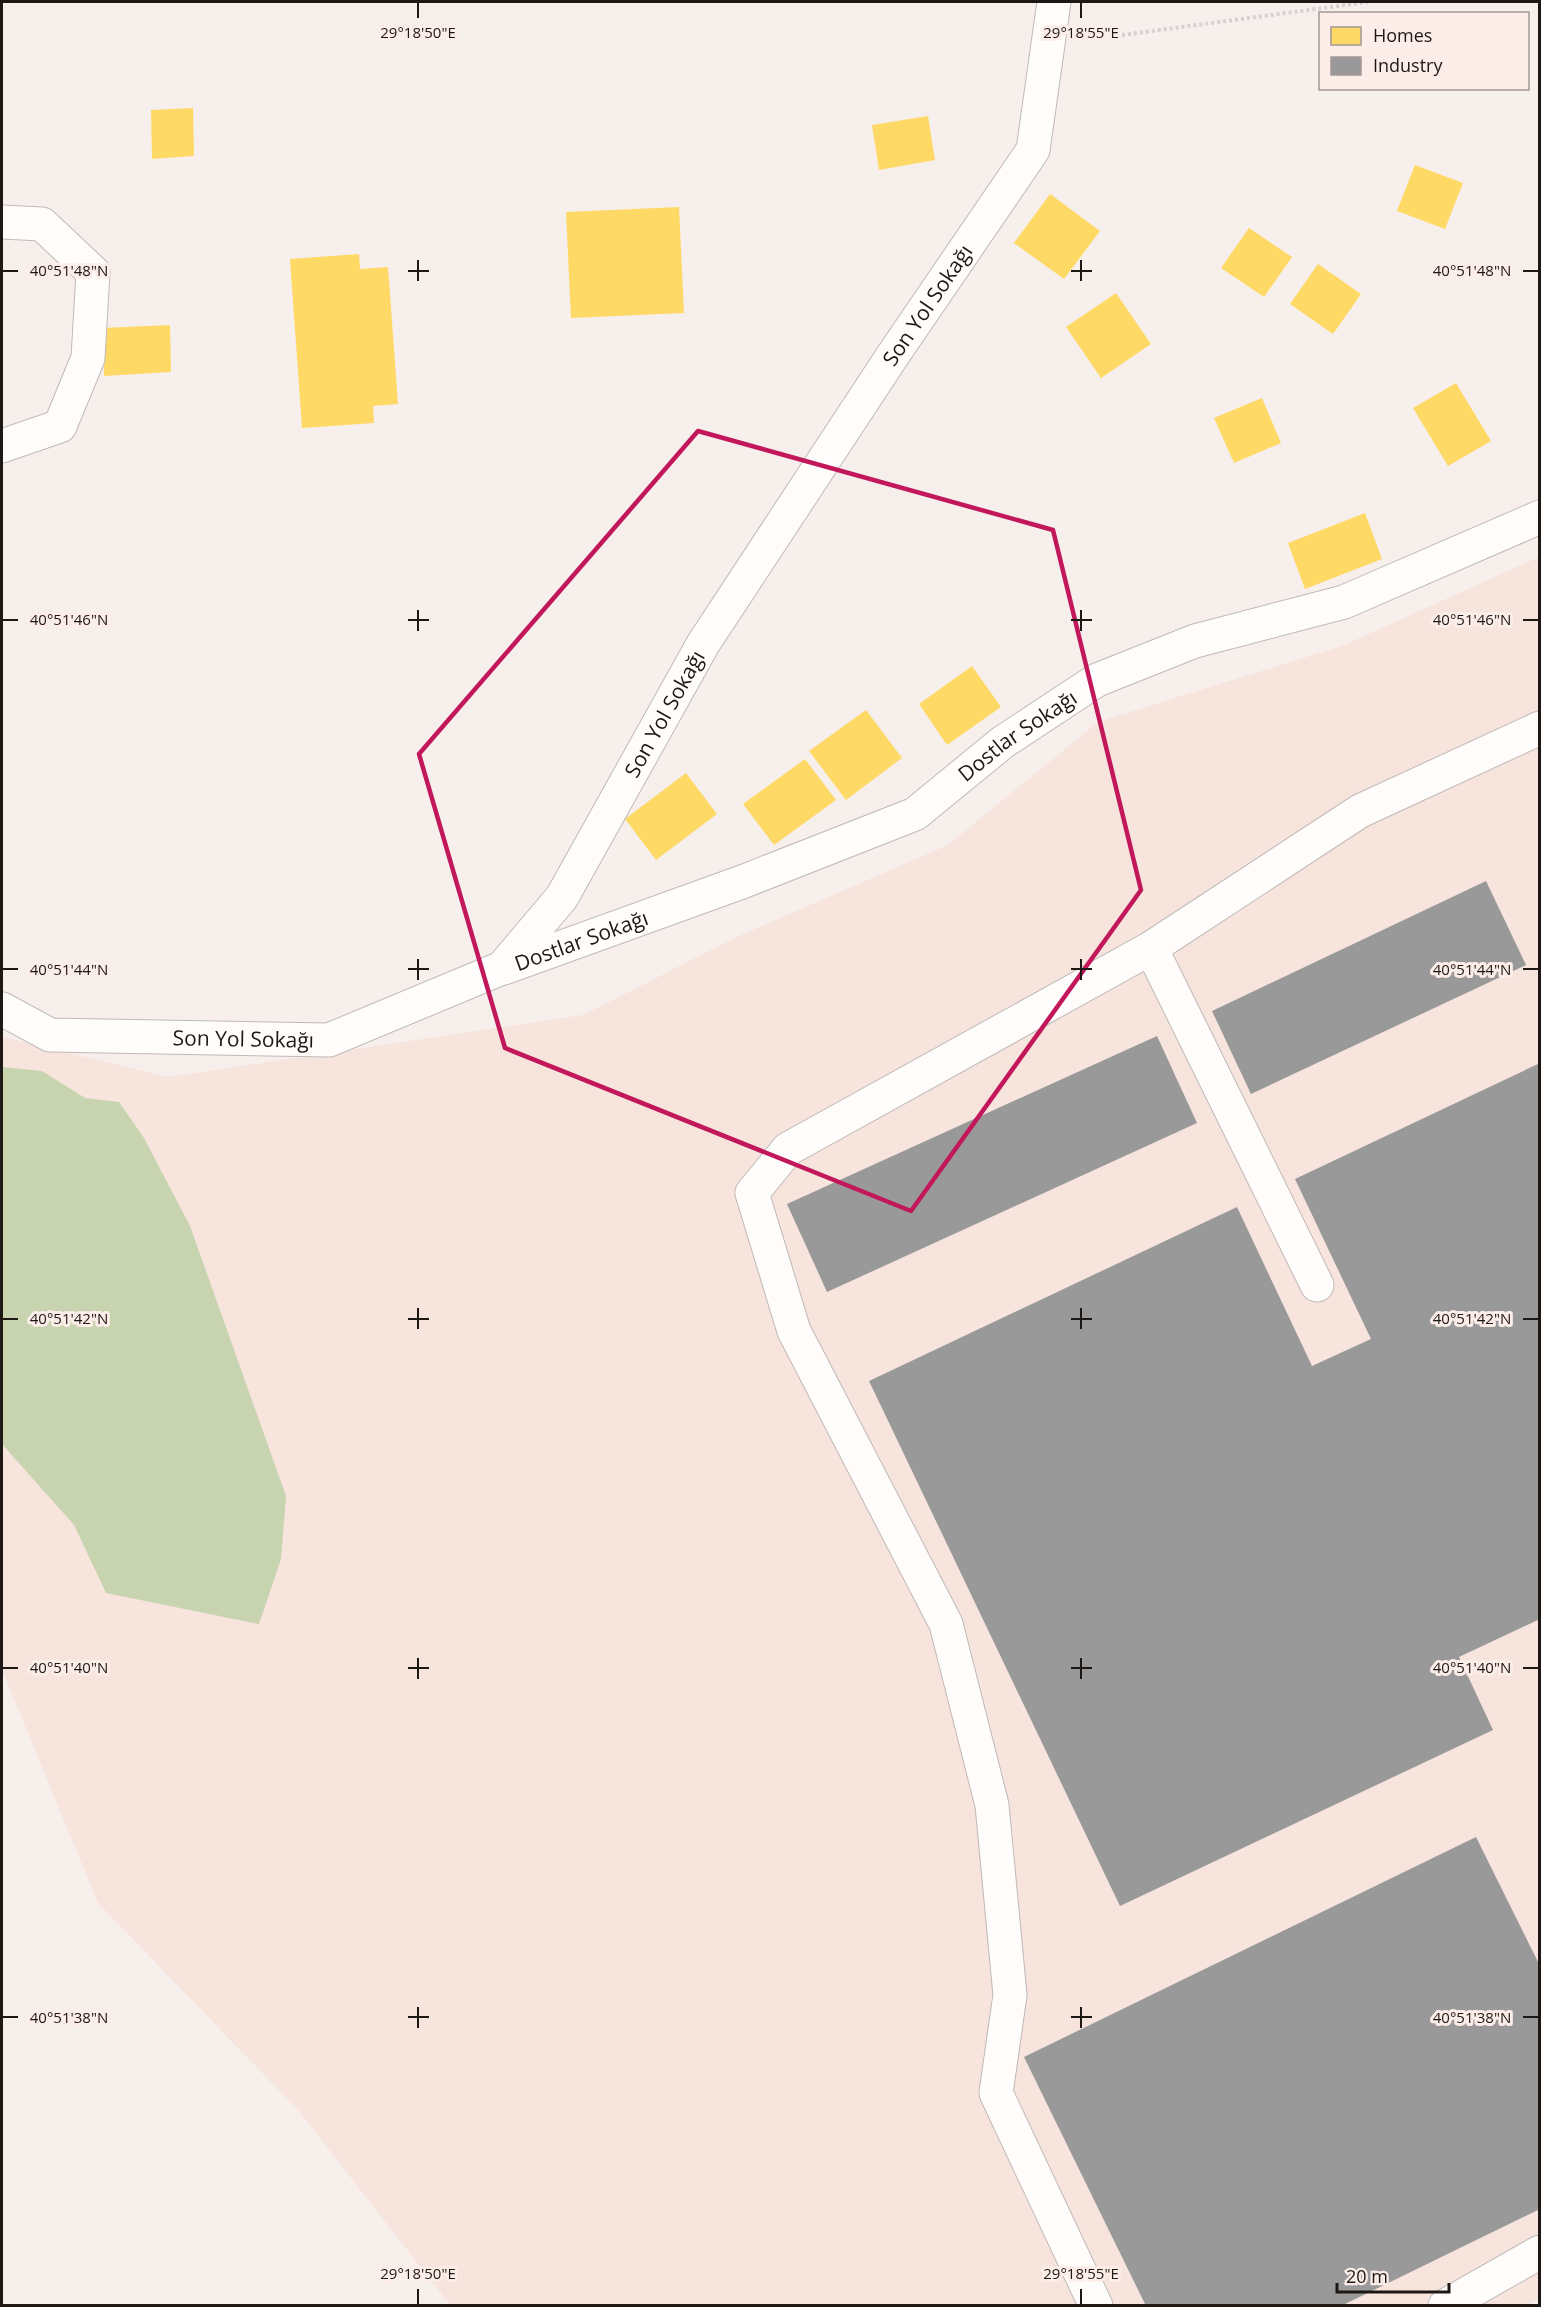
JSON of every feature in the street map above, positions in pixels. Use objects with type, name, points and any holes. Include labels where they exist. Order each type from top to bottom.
[{"type":"street","name":"Son Yol Sokağı","points":[[2,1009],[50,1035],[329,1040],[502,968],[562,897],[703,644],[893,355],[1033,150],[1054,2]]},
{"type":"street","points":[[2,222],[42,224],[93,272],[88,358],[60,426],[2,446]]},
{"type":"street","name":"Dostlar Sokağı","points":[[502,968],[742,882],[915,814],[1003,742],[1097,680],[1195,641],[1344,602],[1539,517]]},
{"type":"street","points":[[1096,2306],[996,2093],[1010,1995],[992,1805],[946,1624],[794,1330],[752,1193],[788,1149],[1151,948],[1360,811],[1539,728]]},
{"type":"street","points":[[1151,948],[1317,1285]]},
{"type":"street","points":[[1445,2306],[1539,2252]]},
{"type":"path","points":[[1122,35],[1368,2]]},
{"type":"highlighted area","points":[[698,431],[1053,530],[1141,890],[911,1211],[505,1048],[419,754]]},
{"type":"shaded area","points":[[1539,557],[1539,2298],[1525,2306],[450,2305],[299,2111],[98,1903],[2,1670],[2,1037],[168,1077],[583,1015],[739,936],[948,845],[1098,722],[1342,646]]},
{"type":"green space","points":[[2,1067],[42,1071],[85,1098],[119,1102],[144,1138],[190,1226],[286,1496],[281,1559],[259,1624],[106,1593],[74,1525],[2,1444]]},
{"type":"building: Homes","points":[[193,108],[194,156],[152,159],[151,110]]},
{"type":"building: Homes","points":[[928,116],[935,160],[879,170],[872,125]]},
{"type":"building: Homes","points":[[1415,165],[1463,183],[1445,229],[1397,211]]},
{"type":"building: Homes","points":[[1050,194],[1100,231],[1064,279],[1014,243]]},
{"type":"building: Homes","points":[[679,207],[684,313],[571,318],[566,212]]},
{"type":"building: Homes","points":[[1249,228],[1292,257],[1264,297],[1221,268]]},
{"type":"building: Homes","points":[[359,254],[360,269],[388,267],[398,404],[373,406],[374,423],[302,428],[290,259]]},
{"type":"building: Homes","points":[[1318,264],[1361,294],[1333,334],[1290,304]]},
{"type":"building: Homes","points":[[1116,293],[1151,344],[1101,378],[1066,327]]},
{"type":"building: Homes","points":[[170,325],[171,372],[104,376],[103,328]]},
{"type":"building: Homes","points":[[1456,383],[1491,441],[1448,466],[1413,408]]},
{"type":"building: Homes","points":[[1262,398],[1281,443],[1234,463],[1214,418]]},
{"type":"building: Homes","points":[[1365,513],[1382,559],[1305,589],[1288,543]]},
{"type":"building: Homes","points":[[972,666],[1001,707],[947,745],[919,704]]},
{"type":"building: Homes","points":[[866,710],[902,758],[846,800],[809,751]]},
{"type":"building: Homes","points":[[805,759],[836,800],[774,845],[743,804]]},
{"type":"building: Homes","points":[[686,773],[717,814],[656,860],[625,819]]},
{"type":"building: Industry","points":[[1486,881],[1526,965],[1251,1094],[1212,1011]]},
{"type":"building: Industry","points":[[1157,1036],[1197,1123],[827,1292],[787,1204]]},
{"type":"building: Industry","points":[[1540,1063],[1540,1619],[1459,1657],[1493,1730],[1120,1906],[869,1381],[1237,1207],[1312,1366],[1371,1339],[1295,1179]]},
{"type":"building: Industry","points":[[1476,1837],[1540,1966],[1540,2209],[1341,2306],[1146,2306],[1024,2057]]}]
